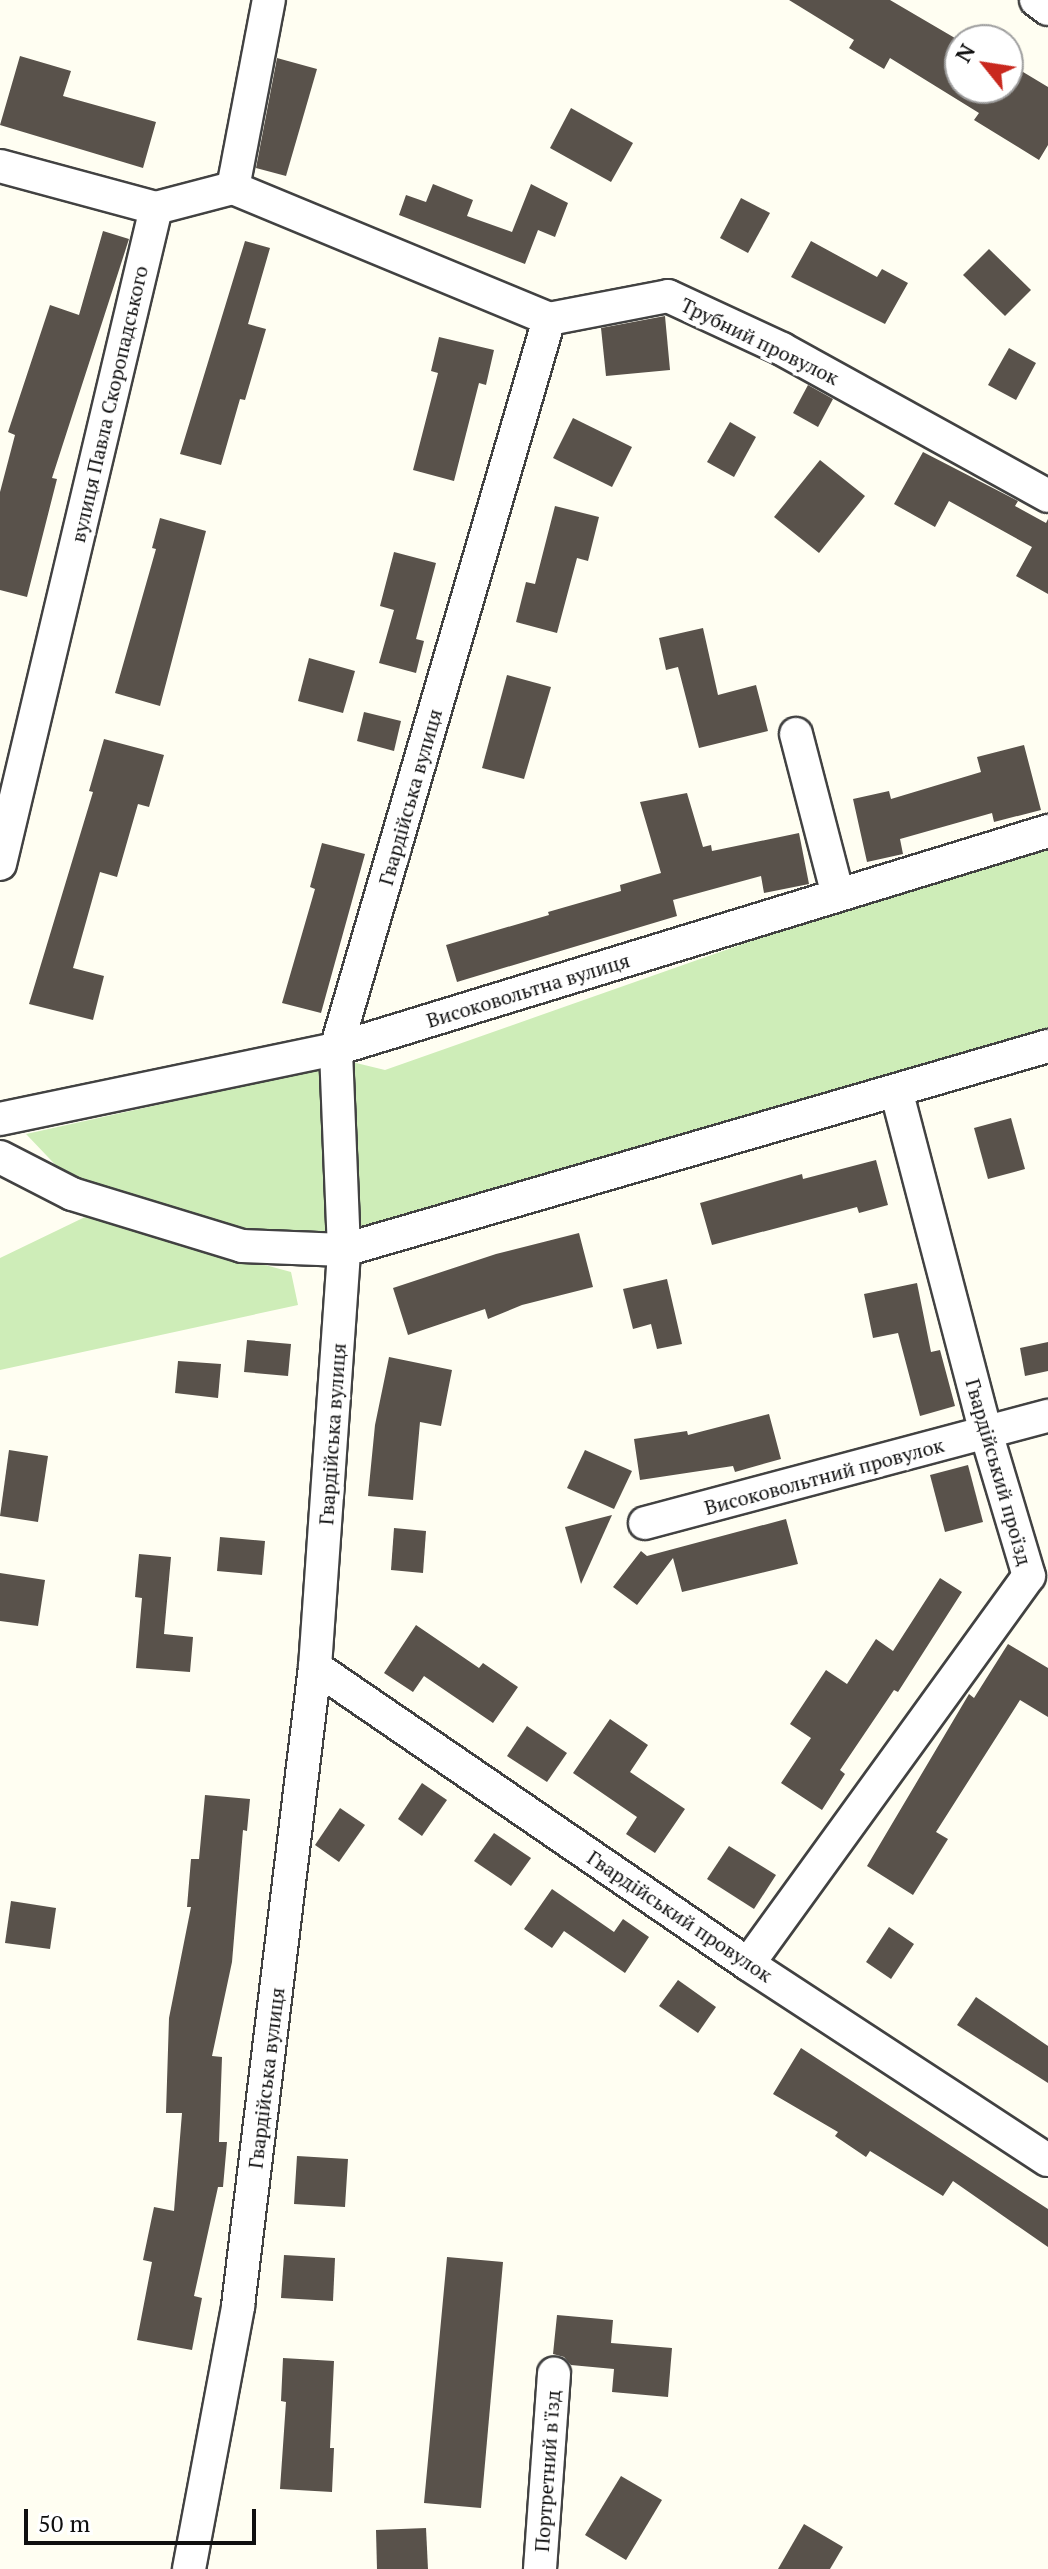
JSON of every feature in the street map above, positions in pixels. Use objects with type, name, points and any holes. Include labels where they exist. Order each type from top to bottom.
[{"type":"street","points":[[233,188],[269,0]]},
{"type":"street","points":[[1036,0],[1048,9]]},
{"type":"street","points":[[0,166],[156,208],[233,188],[549,319]]},
{"type":"street","name":"вулиця Павла Скоропадського","points":[[0,864],[156,208]]},
{"type":"street","name":"Трубний провулок","points":[[549,319],[668,296],[782,349],[1048,496]]},
{"type":"street","name":"Гвардійська вулиця","points":[[189,2569],[238,2306],[315,1667],[344,1250],[336,1049],[549,319]]},
{"type":"street","points":[[796,734],[838,895]]},
{"type":"street","name":"Високовольтна вулиця","points":[[0,1119],[336,1049],[1048,831]]},
{"type":"street","points":[[0,1157],[72,1194],[242,1246],[344,1250],[1048,1046]]},
{"type":"street","name":"Гвардійський проїзд","points":[[748,1964],[1039,1582],[986,1433],[896,1091]]},
{"type":"street","name":"Високовольтний провулок","points":[[645,1523],[1048,1416]]},
{"type":"street","name":"Гвардійський провулок","points":[[315,1667],[748,1964],[1048,2160]]},
{"type":"street","name":"Портретний в'їзд","points":[[540,2569],[554,2373]]},
{"type":"green space","points":[[1048,846],[1048,1036],[336,1243],[245,1234],[67,1177],[26,1134],[352,1062],[385,1070],[845,908]]},
{"type":"green space","points":[[85,1217],[291,1272],[298,1305],[0,1370],[0,1258]]},
{"type":"building","points":[[789,0],[890,0],[944,32],[944,91],[890,58],[884,69],[849,48],[854,40]]},
{"type":"building","points":[[20,56],[71,71],[63,96],[156,122],[143,168],[0,125]]},
{"type":"building","points":[[277,58],[317,69],[286,176],[256,168]]},
{"type":"building","points":[[1024,73],[1048,87],[1048,145],[1039,160],[974,120],[979,113],[964,104],[1024,104]]},
{"type":"building","points":[[571,108],[633,143],[611,182],[550,148]]},
{"type":"building","points":[[433,184],[473,200],[467,216],[512,232],[531,184],[568,203],[555,237],[538,230],[525,264],[399,215],[406,195],[426,202]]},
{"type":"building","points":[[741,198],[770,213],[748,253],[720,238]]},
{"type":"building","points":[[103,231],[129,239],[52,478],[57,479],[27,597],[0,590],[0,492],[15,435],[8,432],[50,305],[79,315]]},
{"type":"building","points":[[245,241],[270,248],[248,324],[266,329],[245,400],[240,399],[221,465],[180,454]]},
{"type":"building","points":[[811,241],[877,277],[882,269],[908,283],[885,324],[791,277]]},
{"type":"building","points":[[989,249],[1031,290],[1005,316],[963,275]]},
{"type":"building","points":[[665,316],[670,370],[606,376],[601,328]]},
{"type":"building","points":[[439,337],[494,350],[486,385],[479,383],[454,481],[413,470],[438,373],[431,371]]},
{"type":"building","points":[[1009,348],[1036,363],[1016,400],[988,385]]},
{"type":"building","points":[[808,385],[833,399],[818,427],[793,413]]},
{"type":"building","points":[[573,418],[632,447],[612,487],[553,458]]},
{"type":"building","points":[[730,422],[756,437],[734,477],[707,462]]},
{"type":"building","points":[[923,452],[1018,501],[1015,506],[1046,523],[1048,519],[1048,594],[1016,576],[1032,547],[949,501],[935,527],[894,504]]},
{"type":"building","points":[[820,460],[865,496],[819,553],[774,517]]},
{"type":"building","points":[[555,506],[599,517],[588,561],[577,558],[557,633],[516,622],[526,582],[535,584]]},
{"type":"building","points":[[160,518],[206,531],[160,706],[115,693],[156,549],[152,548]]},
{"type":"building","points":[[394,552],[436,563],[416,639],[424,641],[416,673],[379,663],[394,610],[380,606]]},
{"type":"building","points":[[703,628],[718,695],[756,685],[768,731],[699,748],[678,667],[666,670],[659,638]]},
{"type":"building","points":[[309,658],[355,671],[343,713],[298,701]]},
{"type":"building","points":[[507,675],[551,687],[524,779],[482,768]]},
{"type":"building","points":[[364,712],[401,721],[394,751],[357,741]]},
{"type":"building","points":[[104,739],[164,755],[149,807],[138,804],[117,877],[100,872],[73,968],[104,976],[93,1020],[29,1004],[93,792],[89,791]]},
{"type":"building","points":[[1024,745],[1041,810],[994,822],[992,813],[900,839],[903,854],[867,862],[853,799],[889,791],[891,799],[981,772],[977,757]]},
{"type":"building","points":[[687,793],[703,847],[711,845],[712,851],[799,833],[809,884],[764,893],[761,876],[673,900],[677,916],[457,982],[446,945],[621,891],[620,885],[661,873],[640,802]]},
{"type":"building","points":[[322,843],[365,854],[321,1013],[282,1003],[315,889],[310,887]]},
{"type":"building","points":[[1011,1118],[1025,1169],[988,1179],[974,1128]]},
{"type":"building","points":[[876,1160],[888,1205],[859,1213],[857,1207],[712,1245],[700,1203],[802,1174],[803,1179]]},
{"type":"building","points":[[579,1233],[593,1287],[522,1305],[488,1319],[485,1309],[408,1335],[393,1288],[496,1254]]},
{"type":"building","points":[[667,1279],[682,1344],[657,1349],[651,1324],[633,1329],[623,1289]]},
{"type":"building","points":[[917,1283],[931,1352],[940,1350],[955,1406],[920,1416],[898,1333],[873,1338],[864,1294]]},
{"type":"building","points":[[247,1340],[291,1344],[288,1376],[244,1372]]},
{"type":"building","points":[[1048,1342],[1048,1371],[1025,1376],[1020,1348]]},
{"type":"building","points":[[389,1357],[452,1370],[441,1426],[420,1422],[413,1500],[368,1496],[375,1425]]},
{"type":"building","points":[[178,1361],[221,1364],[218,1398],[175,1393]]},
{"type":"building","points":[[769,1414],[781,1459],[735,1472],[733,1466],[640,1480],[634,1439],[687,1431],[688,1435]]},
{"type":"building","points":[[9,1450],[48,1456],[38,1522],[0,1516]]},
{"type":"building","points":[[585,1450],[632,1471],[614,1509],[567,1488]]},
{"type":"building","points":[[968,1465],[983,1522],[945,1532],[930,1475]]},
{"type":"building","points":[[612,1515],[581,1584],[565,1527]]},
{"type":"building","points":[[786,1519],[798,1564],[682,1592],[673,1558],[637,1605],[613,1587],[641,1551],[647,1556]]},
{"type":"building","points":[[394,1528],[426,1531],[423,1573],[391,1570]]},
{"type":"building","points":[[220,1537],[265,1541],[262,1575],[217,1571]]},
{"type":"building","points":[[139,1554],[171,1557],[164,1634],[193,1637],[190,1672],[136,1668],[142,1598],[135,1597]]},
{"type":"building","points":[[0,1573],[45,1580],[38,1626],[0,1621]]},
{"type":"building","points":[[940,1578],[962,1592],[898,1692],[894,1690],[840,1770],[845,1774],[822,1810],[781,1783],[811,1738],[790,1724],[826,1670],[847,1684],[876,1639],[893,1651]]},
{"type":"building","points":[[416,1625],[479,1668],[483,1663],[518,1687],[493,1723],[424,1676],[413,1692],[384,1673]]},
{"type":"building","points":[[1008,1644],[1048,1668],[1048,1717],[1020,1700],[936,1832],[948,1839],[913,1895],[867,1866],[969,1694],[974,1698]]},
{"type":"building","points":[[610,1719],[648,1745],[630,1772],[685,1809],[655,1853],[626,1834],[637,1817],[573,1773]]},
{"type":"building","points":[[527,1726],[567,1753],[547,1782],[507,1756]]},
{"type":"building","points":[[422,1783],[447,1800],[422,1836],[398,1819]]},
{"type":"building","points":[[205,1795],[250,1799],[247,1831],[243,1830],[232,1962],[212,2056],[222,2057],[219,2142],[227,2142],[223,2187],[218,2187],[194,2296],[202,2298],[192,2350],[137,2340],[152,2262],[143,2260],[154,2207],[174,2211],[182,2113],[166,2113],[169,2018],[191,1907],[187,1907],[191,1859],[199,1859]]},
{"type":"building","points":[[340,1808],[365,1825],[339,1862],[315,1845]]},
{"type":"building","points":[[494,1833],[531,1858],[511,1886],[474,1861]]},
{"type":"building","points":[[729,1846],[776,1875],[754,1909],[707,1879]]},
{"type":"building","points":[[552,1889],[614,1932],[623,1919],[649,1937],[625,1973],[564,1931],[552,1948],[524,1929]]},
{"type":"building","points":[[11,1901],[56,1908],[50,1949],[5,1943]]},
{"type":"building","points":[[889,1927],[914,1944],[891,1979],[866,1962]]},
{"type":"building","points":[[678,1980],[716,2007],[698,2033],[659,2006]]},
{"type":"building","points":[[976,1997],[1048,2046],[1048,2083],[957,2025]]},
{"type":"building","points":[[801,2048],[1048,2209],[1048,2247],[953,2181],[943,2196],[870,2151],[866,2157],[835,2136],[838,2132],[773,2094]]},
{"type":"building","points":[[297,2156],[348,2159],[345,2207],[294,2204]]},
{"type":"building","points":[[284,2255],[335,2258],[333,2301],[281,2298]]},
{"type":"building","points":[[447,2257],[503,2262],[481,2508],[424,2503]]},
{"type":"building","points":[[557,2315],[613,2320],[611,2343],[672,2348],[668,2397],[612,2392],[614,2369],[571,2365],[564,2357],[553,2354]]},
{"type":"building","points":[[283,2358],[334,2361],[330,2448],[334,2448],[332,2492],[280,2489],[286,2402],[281,2401]]},
{"type":"building","points":[[621,2476],[662,2500],[626,2560],[585,2535]]},
{"type":"building","points":[[804,2524],[843,2547],[830,2569],[778,2569]]},
{"type":"building","points":[[426,2528],[428,2569],[377,2569],[376,2530]]}]
